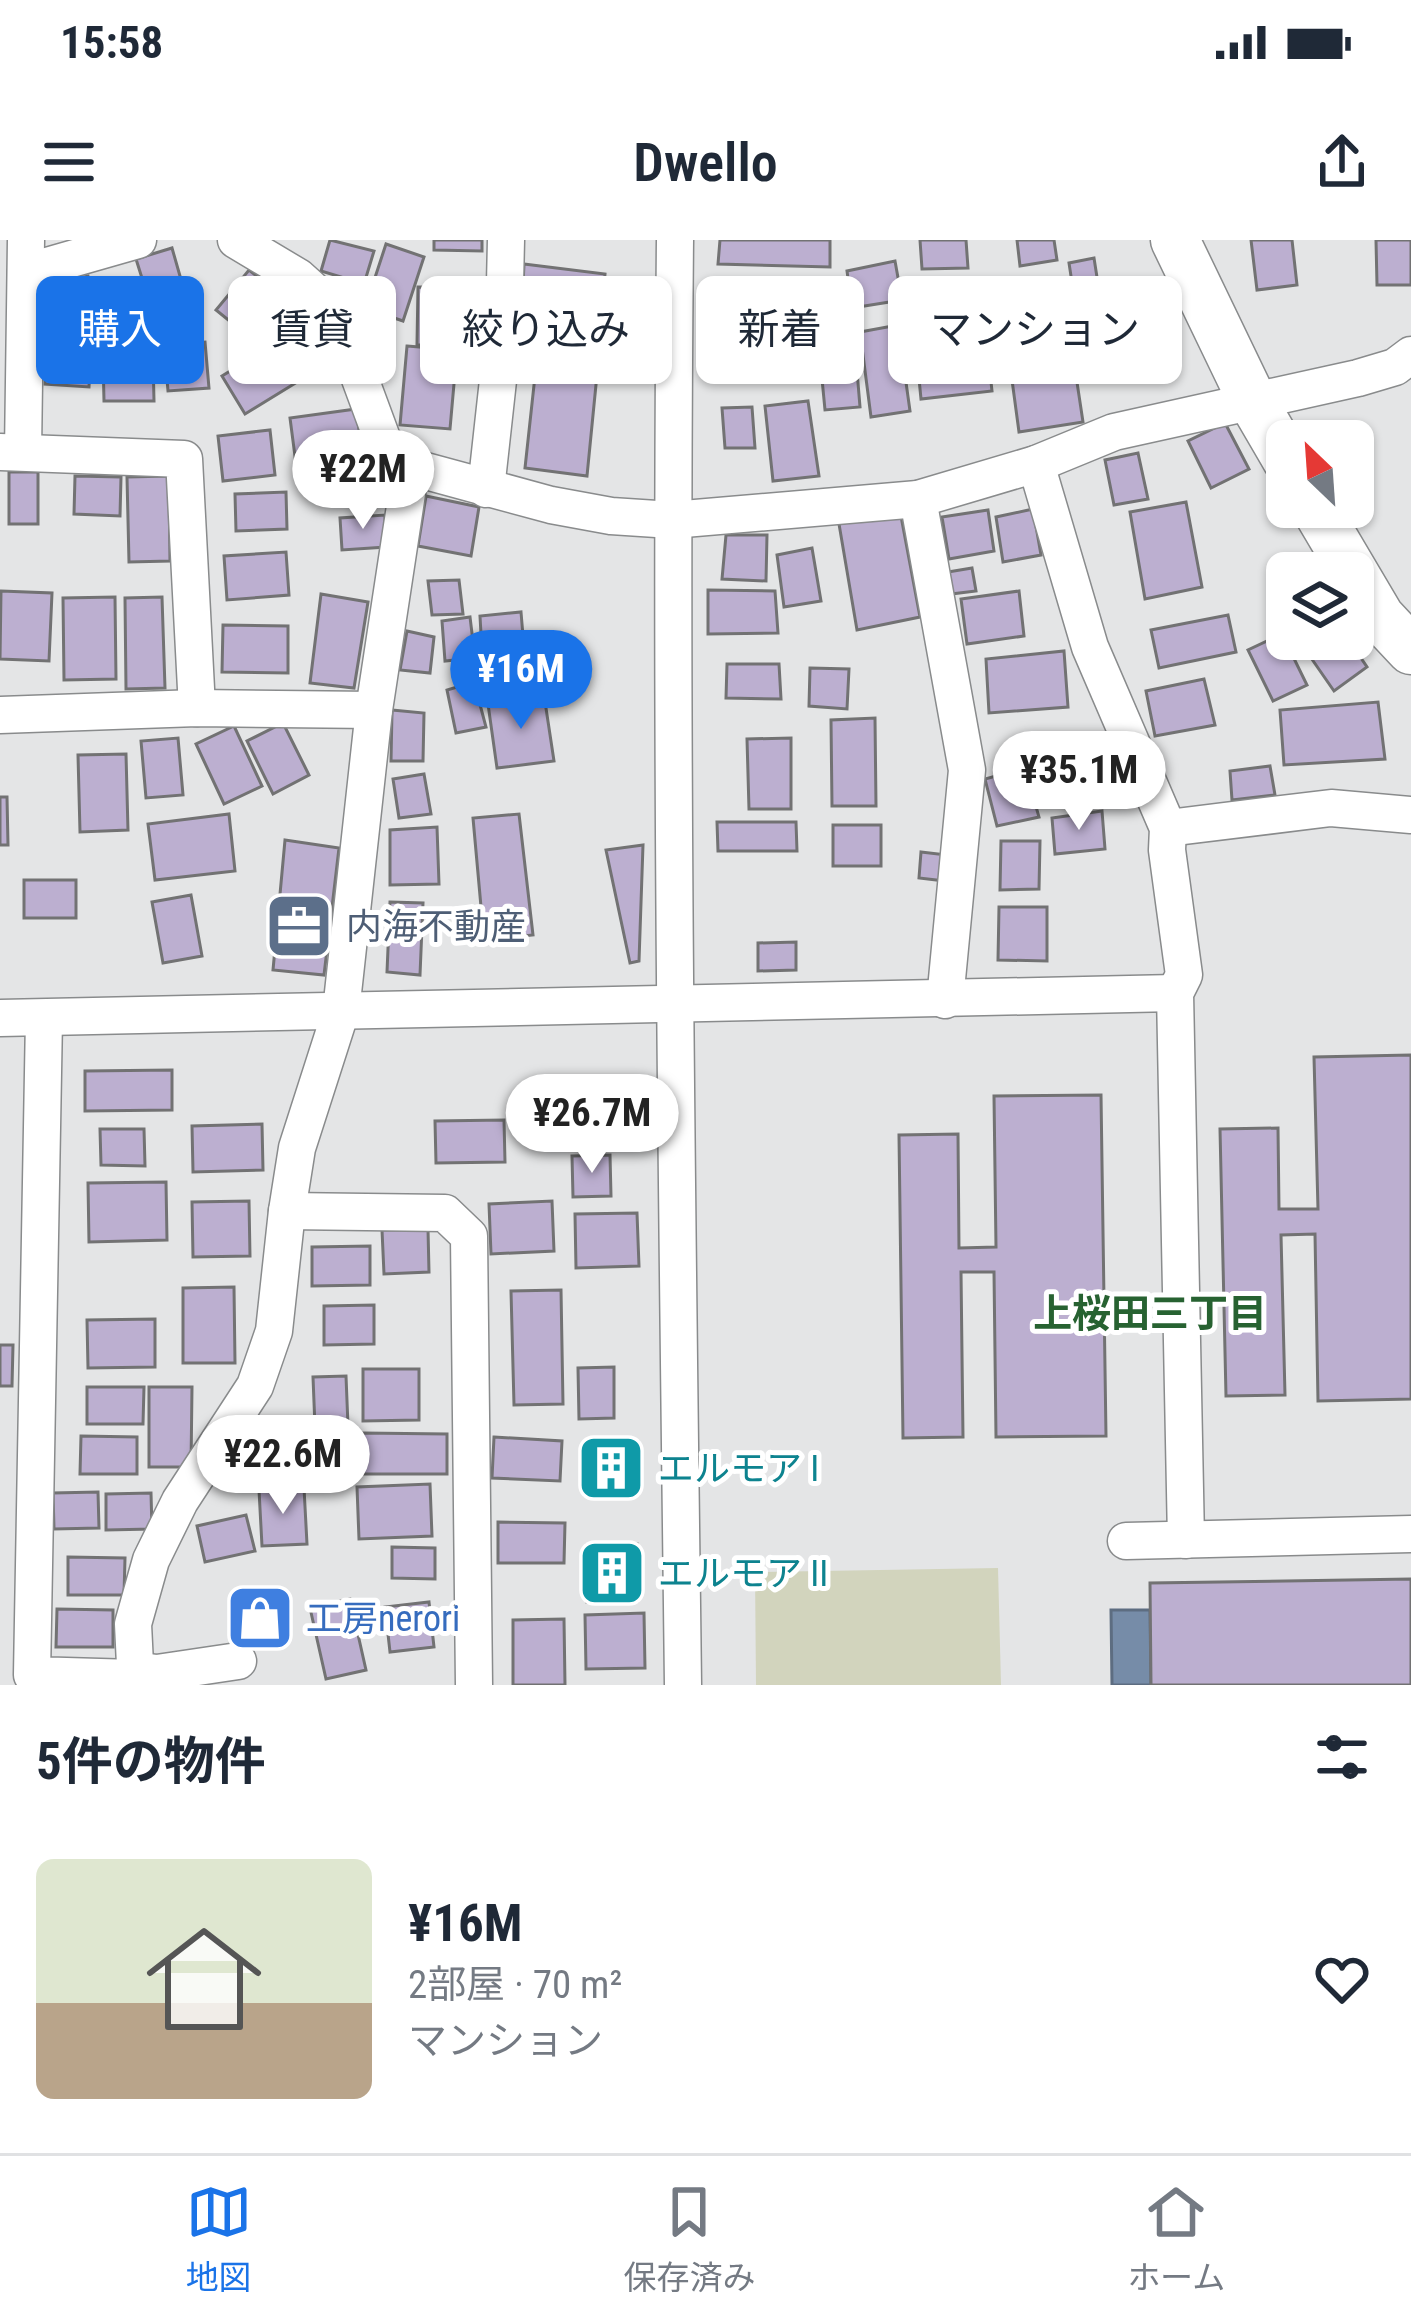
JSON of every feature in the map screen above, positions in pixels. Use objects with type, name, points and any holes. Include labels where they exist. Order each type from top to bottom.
[{"type":"main road","points":[[1175,240],[1266,424]]},
{"type":"main road","points":[[1327,528],[1380,617],[1411,650]]},
{"type":"street","points":[[138,240],[26,256],[12,452],[184,459],[197,708]]},
{"type":"street","points":[[236,240],[298,277],[318,295],[342,330],[383,441],[411,467],[611,516],[672,520],[918,499],[1036,464],[1114,432],[1358,378],[1395,367],[1411,355]]},
{"type":"street","points":[[486,489],[504,326],[506,240]]},
{"type":"street","points":[[675,240],[674,1004],[683,1685]]},
{"type":"street","points":[[1036,464],[1090,647],[1168,828],[1184,975],[1175,993],[1186,1540]]},
{"type":"street","points":[[134,1678],[133,1624],[151,1560],[180,1501],[255,1386],[274,1331],[297,1148],[341,1011],[374,710],[411,467]]},
{"type":"street","points":[[918,499],[967,770],[945,1000]]},
{"type":"street","points":[[0,716],[197,708],[374,710]]},
{"type":"street","points":[[1168,828],[1331,808],[1411,815]]},
{"type":"street","points":[[0,1018],[1175,993]]},
{"type":"street","points":[[44,1018],[32,1675],[134,1678],[238,1661]]},
{"type":"street","points":[[287,1210],[445,1213],[469,1237],[474,1685]]},
{"type":"street","points":[[1126,1541],[1411,1534]]},
{"type":"green space","points":[[998,1568],[1001,1685],[756,1685],[755,1572]]},
{"type":"water","points":[[1111,1610],[1150,1610],[1151,1685],[1112,1685]]},
{"type":"building","points":[[330,240],[374,251],[366,276],[321,271]]},
{"type":"building","points":[[434,240],[482,240],[482,251],[434,250]]},
{"type":"building","points":[[720,240],[830,240],[830,267],[718,264]]},
{"type":"building","points":[[920,240],[966,240],[968,268],[922,269]]},
{"type":"building","points":[[1017,240],[1054,240],[1057,260],[1020,266]]},
{"type":"building","points":[[1251,240],[1292,240],[1297,285],[1257,290]]},
{"type":"building","points":[[1376,240],[1411,240],[1411,285],[1377,285]]},
{"type":"building","points":[[386,244],[424,257],[403,321],[396,319],[396,276],[376,276]]},
{"type":"building","points":[[172,248],[180,276],[141,276],[136,259]]},
{"type":"building","points":[[1094,258],[1097,276],[1071,276],[1069,263]]},
{"type":"building","points":[[895,261],[898,276],[888,276],[888,302],[864,306],[864,276],[848,276],[847,271]]},
{"type":"building","points":[[524,264],[605,274],[605,276],[523,276]]},
{"type":"building","points":[[418,287],[420,287],[420,345]]},
{"type":"building","points":[[228,295],[228,320],[216,310]]},
{"type":"building","points":[[888,327],[888,384],[906,384],[910,411],[871,417],[864,331]]},
{"type":"building","points":[[204,342],[209,388],[168,391],[167,384],[204,384]]},
{"type":"building","points":[[407,346],[420,347],[420,384],[454,384],[450,429],[400,425]]},
{"type":"building","points":[[228,372],[228,384],[294,384],[245,414],[222,376]]},
{"type":"building","points":[[104,384],[154,384],[154,401],[104,401]]},
{"type":"building","points":[[534,384],[596,384],[587,476],[525,468]]},
{"type":"building","points":[[822,384],[858,384],[860,407],[825,410]]},
{"type":"building","points":[[920,384],[991,384],[992,391],[921,399]]},
{"type":"building","points":[[1013,384],[1077,384],[1083,422],[1019,432]]},
{"type":"building","points":[[808,401],[819,476],[773,481],[765,406]]},
{"type":"building","points":[[752,407],[755,448],[725,448],[722,408]]},
{"type":"building","points":[[356,409],[363,455],[296,464],[290,418]]},
{"type":"building","points":[[1225,423],[1249,469],[1211,488],[1188,441]]},
{"type":"building","points":[[270,430],[275,475],[223,481],[218,436]]},
{"type":"building","points":[[1138,453],[1148,499],[1114,505],[1105,460]]},
{"type":"building","points":[[9,472],[38,472],[38,524],[9,524]]},
{"type":"building","points":[[75,476],[121,477],[120,516],[74,514]]},
{"type":"building","points":[[169,476],[170,561],[129,562],[127,477]]},
{"type":"building","points":[[286,492],[287,529],[236,531],[235,494]]},
{"type":"building","points":[[426,496],[479,507],[471,556],[418,546]]},
{"type":"building","points":[[1186,502],[1202,587],[1145,599],[1130,512]]},
{"type":"building","points":[[1033,509],[1041,555],[1003,562],[996,517]]},
{"type":"building","points":[[988,510],[994,551],[949,559],[942,517]]},
{"type":"building","points":[[900,511],[920,617],[857,630],[839,524]]},
{"type":"building","points":[[385,515],[386,547],[342,550],[340,518]]},
{"type":"building","points":[[726,535],[767,535],[766,581],[722,579]]},
{"type":"building","points":[[812,548],[821,601],[784,607],[777,555]]},
{"type":"building","points":[[286,552],[289,595],[227,600],[224,556]]},
{"type":"building","points":[[972,568],[976,591],[951,594],[948,572]]},
{"type":"building","points":[[459,580],[463,614],[432,615],[428,581]]},
{"type":"building","points":[[708,590],[775,591],[778,633],[708,634]]},
{"type":"building","points":[[1,591],[52,593],[49,661],[0,659]]},
{"type":"building","points":[[1019,591],[1024,636],[967,644],[961,599]]},
{"type":"building","points":[[321,594],[368,602],[354,688],[310,683]]},
{"type":"building","points":[[115,597],[116,679],[64,680],[63,598]]},
{"type":"building","points":[[162,597],[165,688],[126,689],[125,598]]},
{"type":"building","points":[[521,612],[524,648],[482,652],[480,616]]},
{"type":"building","points":[[1228,615],[1236,652],[1159,668],[1151,630]]},
{"type":"building","points":[[470,617],[475,658],[445,661],[442,621]]},
{"type":"building","points":[[223,625],[288,626],[288,673],[222,672]]},
{"type":"building","points":[[407,631],[434,637],[430,673],[400,670]]},
{"type":"building","points":[[1266,642],[1266,660],[1295,660],[1307,685],[1273,701],[1248,650]]},
{"type":"building","points":[[1064,651],[1068,707],[989,713],[986,659]]},
{"type":"building","points":[[1312,660],[1362,660],[1367,667],[1334,691]]},
{"type":"building","points":[[727,664],[779,664],[781,699],[726,698]]},
{"type":"building","points":[[810,668],[849,669],[847,709],[809,706]]},
{"type":"building","points":[[1204,679],[1215,725],[1155,736],[1146,691]]},
{"type":"building","points":[[474,682],[486,727],[456,733],[447,690]]},
{"type":"building","points":[[544,695],[554,761],[497,768],[488,704]]},
{"type":"building","points":[[1378,702],[1385,759],[1284,765],[1280,710]]},
{"type":"building","points":[[392,710],[424,713],[423,761],[391,761]]},
{"type":"building","points":[[875,718],[876,806],[832,806],[831,720]]},
{"type":"building","points":[[283,723],[309,775],[273,794],[247,741]]},
{"type":"building","points":[[234,726],[262,786],[224,804],[196,744]]},
{"type":"building","points":[[178,738],[183,795],[146,798],[141,741]]},
{"type":"building","points":[[791,738],[791,809],[749,809],[747,739]]},
{"type":"building","points":[[1118,750],[1124,792],[1043,804],[1038,763]]},
{"type":"building","points":[[126,754],[128,830],[80,832],[78,755]]},
{"type":"building","points":[[1270,766],[1275,795],[1232,800],[1230,771]]},
{"type":"building","points":[[1025,768],[1039,817],[997,826],[985,779]]},
{"type":"building","points":[[424,774],[431,814],[399,818],[393,779]]},
{"type":"building","points":[[0,797],[7,797],[8,845],[0,845]]},
{"type":"building","points":[[1102,811],[1105,849],[1055,854],[1052,818]]},
{"type":"building","points":[[229,814],[235,871],[155,880],[148,824]]},
{"type":"building","points":[[519,814],[533,935],[484,940],[473,818]]},
{"type":"building","points":[[717,822],[796,822],[797,851],[718,851]]},
{"type":"building","points":[[833,825],[881,825],[881,866],[833,866]]},
{"type":"building","points":[[437,827],[439,884],[390,885],[390,830]]},
{"type":"building","points":[[285,840],[339,848],[324,975],[273,970]]},
{"type":"building","points":[[1001,841],[1040,841],[1039,889],[1000,890]]},
{"type":"building","points":[[643,845],[639,961],[630,963],[606,850]]},
{"type":"building","points":[[921,852],[947,855],[945,881],[919,878]]},
{"type":"building","points":[[24,880],[76,880],[76,918],[24,918]]},
{"type":"building","points":[[191,895],[202,956],[163,963],[152,902]]},
{"type":"building","points":[[390,902],[423,903],[420,975],[387,972]]},
{"type":"building","points":[[999,907],[1047,907],[1047,961],[998,960]]},
{"type":"building","points":[[796,942],[796,970],[758,971],[758,943]]},
{"type":"building","points":[[1411,1055],[1411,1399],[1318,1401],[1315,1234],[1281,1235],[1285,1395],[1226,1396],[1220,1129],[1278,1128],[1279,1209],[1318,1209],[1314,1057]]},
{"type":"building","points":[[172,1070],[172,1110],[85,1111],[85,1071]]},
{"type":"building","points":[[1101,1095],[1106,1436],[996,1437],[994,1272],[961,1272],[963,1437],[903,1438],[899,1135],[958,1134],[959,1248],[996,1247],[994,1096]]},
{"type":"building","points":[[504,1120],[505,1162],[436,1163],[435,1121]]},
{"type":"building","points":[[262,1124],[263,1170],[193,1172],[192,1126]]},
{"type":"building","points":[[100,1129],[144,1129],[145,1166],[101,1165]]},
{"type":"building","points":[[610,1155],[611,1196],[573,1197],[572,1156]]},
{"type":"building","points":[[166,1182],[167,1240],[89,1242],[88,1183]]},
{"type":"building","points":[[249,1201],[250,1256],[193,1257],[192,1202]]},
{"type":"building","points":[[552,1201],[554,1251],[491,1254],[489,1204]]},
{"type":"building","points":[[637,1213],[639,1266],[576,1268],[575,1214]]},
{"type":"building","points":[[428,1229],[429,1272],[384,1274],[382,1230]]},
{"type":"building","points":[[370,1246],[370,1285],[312,1286],[312,1247]]},
{"type":"building","points":[[234,1287],[235,1363],[183,1363],[183,1288]]},
{"type":"building","points":[[561,1290],[563,1404],[514,1405],[511,1291]]},
{"type":"building","points":[[374,1305],[374,1344],[324,1345],[324,1306]]},
{"type":"building","points":[[155,1319],[155,1367],[88,1368],[87,1320]]},
{"type":"building","points":[[0,1345],[13,1345],[12,1386],[0,1386]]},
{"type":"building","points":[[614,1367],[614,1418],[579,1419],[578,1368]]},
{"type":"building","points":[[363,1369],[419,1369],[419,1420],[363,1421]]},
{"type":"building","points":[[346,1376],[348,1426],[315,1427],[313,1377]]},
{"type":"building","points":[[87,1387],[144,1387],[143,1424],[87,1424]]},
{"type":"building","points":[[149,1387],[192,1387],[191,1467],[149,1467]]},
{"type":"building","points":[[305,1421],[306,1456],[259,1457],[259,1422]]},
{"type":"building","points":[[362,1433],[447,1434],[447,1474],[362,1474]]},
{"type":"building","points":[[81,1436],[137,1437],[137,1474],[80,1474]]},
{"type":"building","points":[[494,1437],[562,1441],[560,1481],[492,1478]]},
{"type":"building","name":"エルモア I","points":[[585,1442],[638,1442],[638,1494],[585,1495]]},
{"type":"building","points":[[430,1484],[432,1536],[359,1539],[357,1487]]},
{"type":"building","points":[[304,1488],[307,1544],[262,1546],[259,1490]]},
{"type":"building","points":[[98,1492],[99,1528],[54,1529],[53,1493]]},
{"type":"building","points":[[151,1493],[152,1529],[106,1530],[106,1494]]},
{"type":"building","points":[[246,1515],[255,1551],[205,1562],[197,1526]]},
{"type":"building","points":[[498,1522],[565,1523],[564,1563],[498,1563]]},
{"type":"building","name":"エルモア II","points":[[637,1544],[637,1601],[587,1602],[587,1545]]},
{"type":"building","points":[[392,1547],[435,1548],[435,1579],[392,1578]]},
{"type":"building","points":[[68,1557],[125,1558],[124,1595],[68,1595]]},
{"type":"building","points":[[1411,1579],[1411,1685],[1151,1685],[1150,1583]]},
{"type":"building","name":"工房nerori","points":[[277,1594],[281,1637],[243,1642],[238,1599]]},
{"type":"building","points":[[350,1599],[366,1670],[326,1679],[310,1608]]},
{"type":"building","points":[[429,1602],[434,1647],[390,1652],[385,1607]]},
{"type":"building","points":[[57,1609],[113,1610],[113,1647],[56,1647]]},
{"type":"building","points":[[644,1613],[645,1668],[586,1669],[585,1615]]},
{"type":"building","points":[[564,1619],[565,1685],[513,1685],[513,1620]]},
{"type":"place","name":"内海不動産","points":[[299,926]]},
{"type":"place","name":"エルモア I","points":[[611,1468]]},
{"type":"place","name":"エルモア II","points":[[612,1573]]},
{"type":"place","name":"工房nerori","points":[[260,1618]]},
{"type":"district","name":"上桜田三丁目","points":[[1150,1313]]}]
